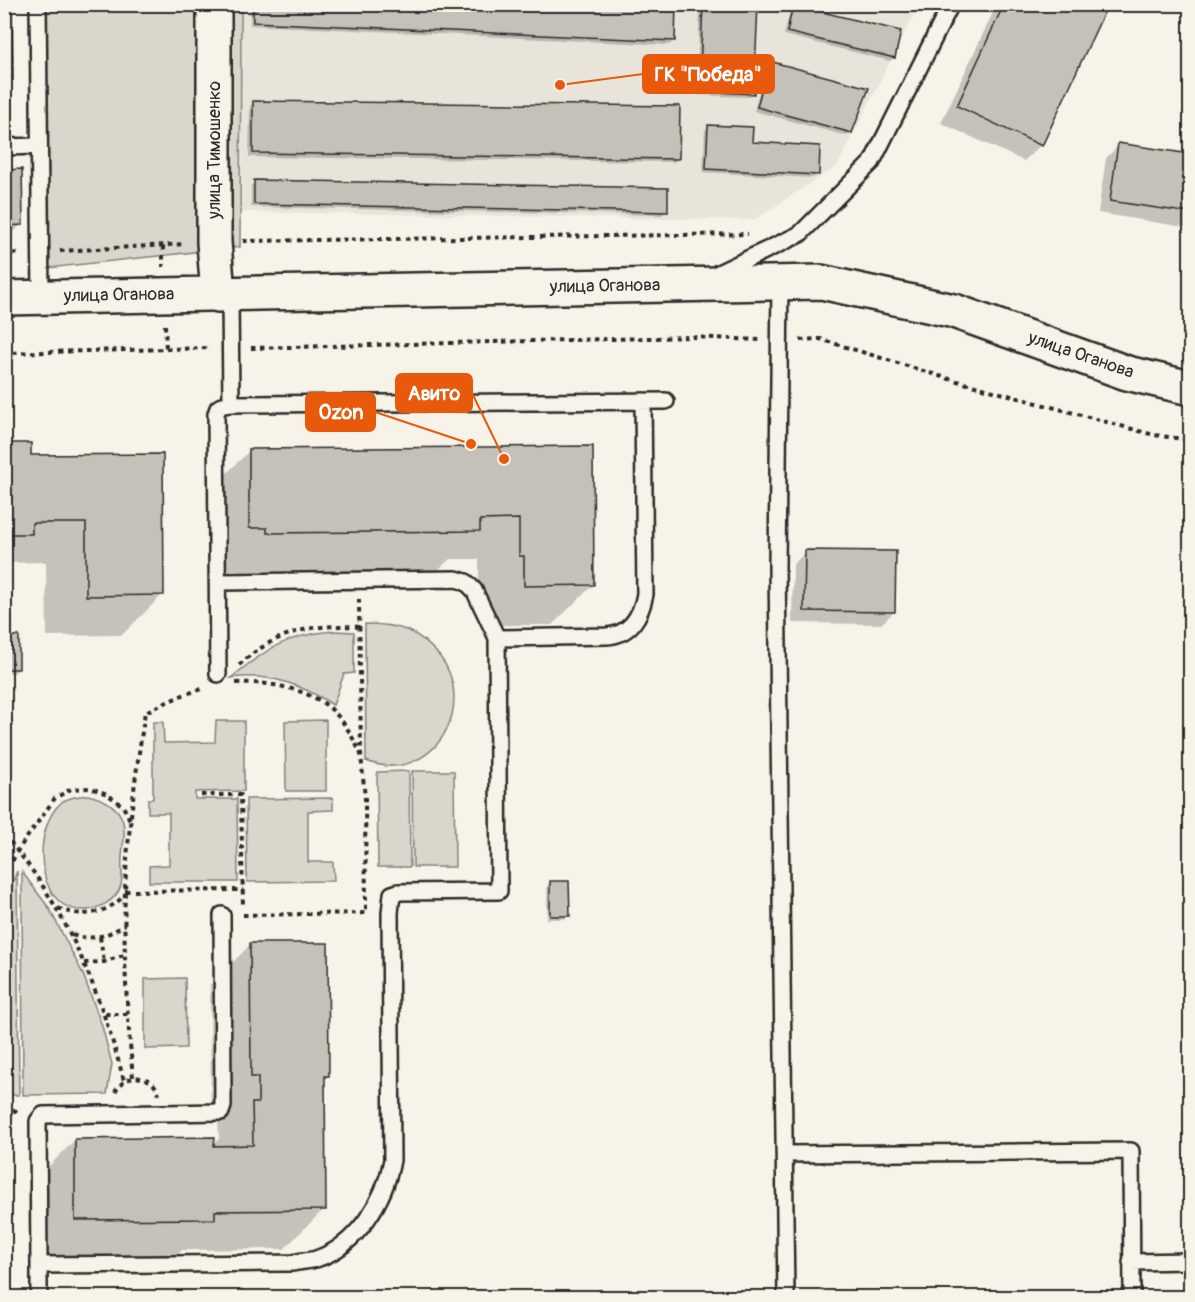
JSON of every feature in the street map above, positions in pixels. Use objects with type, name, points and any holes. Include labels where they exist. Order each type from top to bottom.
[{"type":"main road","name":"улица Тимошенко","points":[[214,4],[214,242],[224,295]]},
{"type":"main road","name":"улица Оганова","points":[[4,298],[821,282],[954,311],[1127,373],[1191,388]]},
{"type":"lane","points":[[38,4],[41,297]]},
{"type":"lane","points":[[695,284],[800,234],[872,162],[951,4]]},
{"type":"lane","points":[[4,147],[39,146]]},
{"type":"lane","points":[[780,282],[777,567],[786,1298]]},
{"type":"lane","points":[[224,295],[231,348],[231,405]]},
{"type":"lane","points":[[497,638],[615,636],[631,627],[638,617],[645,594],[643,400]]},
{"type":"lane","points":[[218,674],[216,414],[218,408],[223,405],[666,401]]},
{"type":"lane","points":[[39,1265],[293,1263],[316,1259],[337,1249],[355,1234],[380,1199],[392,1160],[390,913],[392,894],[398,892],[500,891],[497,638],[474,591],[466,582],[456,579],[218,582]]},
{"type":"lane","points":[[39,1298],[38,1121],[40,1117],[43,1115],[221,1112],[223,1106],[222,915]]},
{"type":"lane","points":[[785,1154],[1131,1151],[1131,1298]]},
{"type":"lane","points":[[1131,1262],[1191,1261]]},
{"type":"path","points":[[4,254],[214,242],[752,234]]},
{"type":"path","points":[[4,353],[691,338],[778,341],[820,339],[958,382],[1154,435],[1191,440]]},
{"type":"path","points":[[359,580],[366,914]]},
{"type":"path","points":[[236,667],[254,651],[304,628],[334,625],[360,627]]},
{"type":"path","points":[[234,683],[270,684],[295,689],[316,700],[334,711],[348,728],[361,754]]},
{"type":"path","points":[[133,1077],[125,954],[125,893],[130,820],[145,712],[183,695],[209,687]]},
{"type":"path","points":[[4,877],[18,850],[55,798],[71,789],[91,788],[107,794],[123,806],[130,820]]},
{"type":"path","points":[[201,795],[241,795],[243,915]]},
{"type":"path","points":[[4,835],[18,850],[56,907],[71,935],[105,1014],[124,1081]]},
{"type":"path","points":[[56,907],[74,914],[94,914],[111,906],[125,893],[243,890]]},
{"type":"path","points":[[222,915],[390,913]]},
{"type":"path","points":[[71,935],[80,938],[100,937],[125,924]]},
{"type":"path","points":[[100,937],[104,962]]},
{"type":"path","points":[[84,963],[104,962],[125,954]]},
{"type":"path","points":[[105,1014],[128,1014]]},
{"type":"shaded area","points":[[46,5],[241,5],[240,247],[48,268]]},
{"type":"shaded area","points":[[241,5],[919,5],[837,166],[754,220],[242,212]]},
{"type":"shaded area","points":[[365,624],[401,628],[414,634],[436,652],[449,672],[454,694],[452,716],[443,735],[430,751],[412,762],[390,766],[366,761]]},
{"type":"shaded area","points":[[333,631],[354,632],[354,673],[344,674],[333,705],[309,691],[285,682],[259,677],[231,678],[266,651],[278,645],[302,636]]},
{"type":"shaded area","points":[[326,720],[326,791],[286,791],[285,721]]},
{"type":"shaded area","points":[[216,721],[244,721],[244,791],[195,792],[195,799],[237,799],[238,882],[149,882],[149,866],[169,865],[169,813],[148,813],[148,799],[153,799],[153,722],[163,722],[164,743],[215,742]]},
{"type":"shaded area","points":[[409,771],[410,867],[378,867],[377,772]]},
{"type":"shaded area","points":[[412,771],[454,771],[455,867],[413,867]]},
{"type":"shaded area","points":[[88,795],[107,802],[121,816],[124,833],[122,878],[119,891],[111,900],[99,907],[81,910],[65,906],[54,896],[46,881],[42,846],[52,813],[62,802]]},
{"type":"shaded area","points":[[333,798],[333,810],[308,811],[308,862],[333,862],[334,881],[247,882],[246,799]]},
{"type":"shaded area","points":[[17,871],[19,1095],[5,1095],[5,903]]},
{"type":"shaded area","points":[[22,872],[49,908],[83,974],[102,1026],[112,1064],[107,1094],[23,1095]]},
{"type":"shaded area","points":[[185,978],[186,1048],[145,1049],[145,979]]},
{"type":"building","points":[[4,4],[12,4],[13,80],[4,80]]},
{"type":"building","points":[[253,4],[676,4],[675,41],[253,22]]},
{"type":"building","points":[[703,4],[758,4],[754,94],[699,91]]},
{"type":"building","points":[[1004,4],[1108,4],[1042,146],[957,106]]},
{"type":"building","points":[[793,5],[901,31],[895,58],[787,32]]},
{"type":"building","points":[[769,61],[869,88],[852,133],[757,107]]},
{"type":"building","points":[[253,101],[680,106],[679,159],[253,153]]},
{"type":"building","points":[[708,125],[753,127],[752,142],[820,146],[819,175],[706,169]]},
{"type":"building","points":[[1118,143],[1190,154],[1190,213],[1110,201]]},
{"type":"building","points":[[22,169],[23,225],[4,226],[4,170]]},
{"type":"building","points":[[254,180],[668,188],[668,212],[254,204]]},
{"type":"building","points":[[4,443],[31,443],[31,455],[163,454],[164,595],[86,596],[86,523],[32,523],[32,534],[4,534]]},
{"type":"building","points":[[593,446],[594,585],[524,586],[524,556],[519,556],[519,519],[480,520],[480,531],[267,533],[267,528],[249,528],[249,449]]},
{"type":"building","points":[[805,550],[896,551],[895,612],[804,611]]},
{"type":"building","points":[[4,636],[19,636],[19,669],[4,669]]},
{"type":"building","points":[[550,881],[569,881],[570,916],[550,916]]},
{"type":"building","points":[[250,943],[328,943],[329,1076],[325,1076],[326,1210],[215,1211],[215,1219],[75,1220],[75,1139],[215,1137],[214,1146],[253,1145],[252,1103],[258,1103],[258,1077],[251,1077]]},
{"type":"building","points":[[1156,1294],[1190,1294],[1190,1298],[1156,1298]]},
{"type":"place","name":"ГК \"Победа\"","points":[[560,85]]},
{"type":"place","name":"Ozon","points":[[471,444]]},
{"type":"place","name":"Авито","points":[[504,459]]}]
